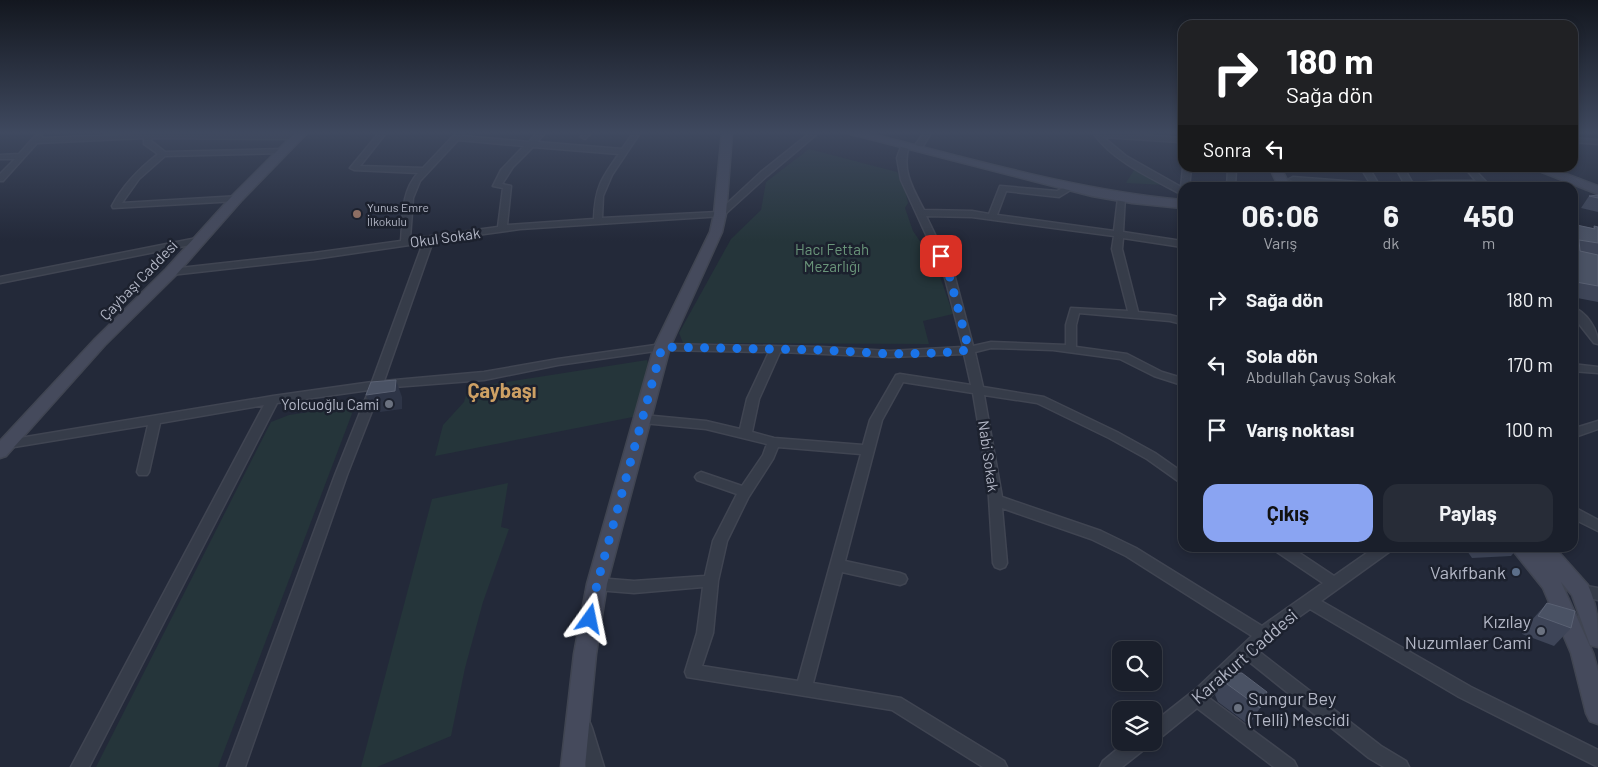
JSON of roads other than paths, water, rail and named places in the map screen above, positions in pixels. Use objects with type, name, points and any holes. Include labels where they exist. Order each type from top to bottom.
[{"type":"main road","points":[[720,214],[724,169]]},
{"type":"main road","points":[[1023,169],[1091,185],[1178,197]]},
{"type":"main road","points":[[1551,172],[1577,182]]},
{"type":"main road","points":[[1578,182],[1598,190]]},
{"type":"main road","points":[[1547,552],[1589,592]]},
{"type":"street","points":[[0,179],[9,169]]},
{"type":"street","points":[[144,169],[124,190],[116,206],[237,198]]},
{"type":"street","name":"Çaybaşı Caddesi","points":[[3,446],[106,336],[171,272],[197,241],[266,169]]},
{"type":"street","points":[[382,169],[425,170]]},
{"type":"street","points":[[502,229],[507,186],[497,186],[497,184],[506,169]]},
{"type":"street","points":[[598,221],[599,196],[612,169]]},
{"type":"street","points":[[573,767],[584,654],[597,584],[662,347],[716,232],[720,214],[770,169]]},
{"type":"street","name":"Nabi Sokak","points":[[903,169],[905,180],[919,213],[949,274],[969,350],[978,390],[995,500],[1000,564]]},
{"type":"street","points":[[996,169],[1122,198],[1178,204]]},
{"type":"street","points":[[1142,169],[1178,189]]},
{"type":"street","points":[[405,242],[409,198],[416,180],[425,170]]},
{"type":"street","points":[[1280,172],[1289,182]]},
{"type":"street","points":[[1473,172],[1482,182]]},
{"type":"street","points":[[992,217],[1003,188],[1059,194],[1069,187]]},
{"type":"street","points":[[1122,198],[1117,249],[1134,315]]},
{"type":"street","points":[[919,213],[972,214],[1178,243]]},
{"type":"street","name":"Okul Sokak","points":[[171,272],[314,256],[502,229],[720,214]]},
{"type":"street","points":[[236,767],[341,475],[377,385],[430,239]]},
{"type":"street","points":[[0,280],[197,241]]},
{"type":"street","points":[[1071,349],[1071,325],[1074,310],[1178,320]]},
{"type":"street","points":[[1578,318],[1598,341]]},
{"type":"street","points":[[3,446],[273,400],[377,385],[484,376],[558,362],[662,347],[890,354],[940,353],[969,350],[991,345],[1071,349],[1123,356],[1158,374],[1178,381]]},
{"type":"street","points":[[745,435],[753,399],[776,349]]},
{"type":"street","points":[[1578,368],[1598,370]]},
{"type":"street","points":[[804,689],[876,420],[900,378],[1040,400],[1114,435],[1151,456],[1178,475]]},
{"type":"street","points":[[80,767],[273,400]]},
{"type":"street","points":[[143,472],[155,419]]},
{"type":"street","points":[[643,419],[706,426],[774,442],[868,450]]},
{"type":"street","points":[[1578,432],[1598,425]]},
{"type":"street","points":[[774,442],[769,456],[745,492],[720,540],[705,633],[693,672],[895,703],[998,767]]},
{"type":"street","points":[[701,477],[745,492]]},
{"type":"street","points":[[995,500],[1096,535],[1131,552],[1263,634]]},
{"type":"street","points":[[1578,514],[1598,526]]},
{"type":"street","points":[[1288,552],[1334,583]]},
{"type":"street","name":"Karakurt Caddesi","points":[[1162,726],[1196,698],[1263,634],[1378,552]]},
{"type":"street","points":[[1524,552],[1551,583],[1582,653],[1598,713]]},
{"type":"street","points":[[837,565],[900,579]]},
{"type":"street","points":[[597,584],[634,587],[712,581]]},
{"type":"street","points":[[1589,592],[1598,638]]},
{"type":"street","points":[[1309,601],[1464,692],[1598,759]]},
{"type":"street","points":[[1246,651],[1375,752],[1400,767]]},
{"type":"street","points":[[1196,698],[1288,767]]},
{"type":"street","points":[[578,707],[595,767]]},
{"type":"street","points":[[1118,764],[1131,751]]},
{"type":"place","name":"Yunus Emre İlkokulu","points":[[357,214]]},
{"type":"place","name":"Yolcuoğlu Cami","points":[[389,404]]},
{"type":"place","name":"Vakıfbank","points":[[1516,572]]},
{"type":"place","name":"Kızılay Nuzumlaer Cami","points":[[1541,631]]},
{"type":"place","name":"Sungur Bey (Telli) Mescidi","points":[[1238,708]]},
{"type":"district","name":"Çaybaşı","points":[[502,390]]},
{"type":"park label","name":"Hacı Fettah Mezarlığı","points":[[832,258]]}]
